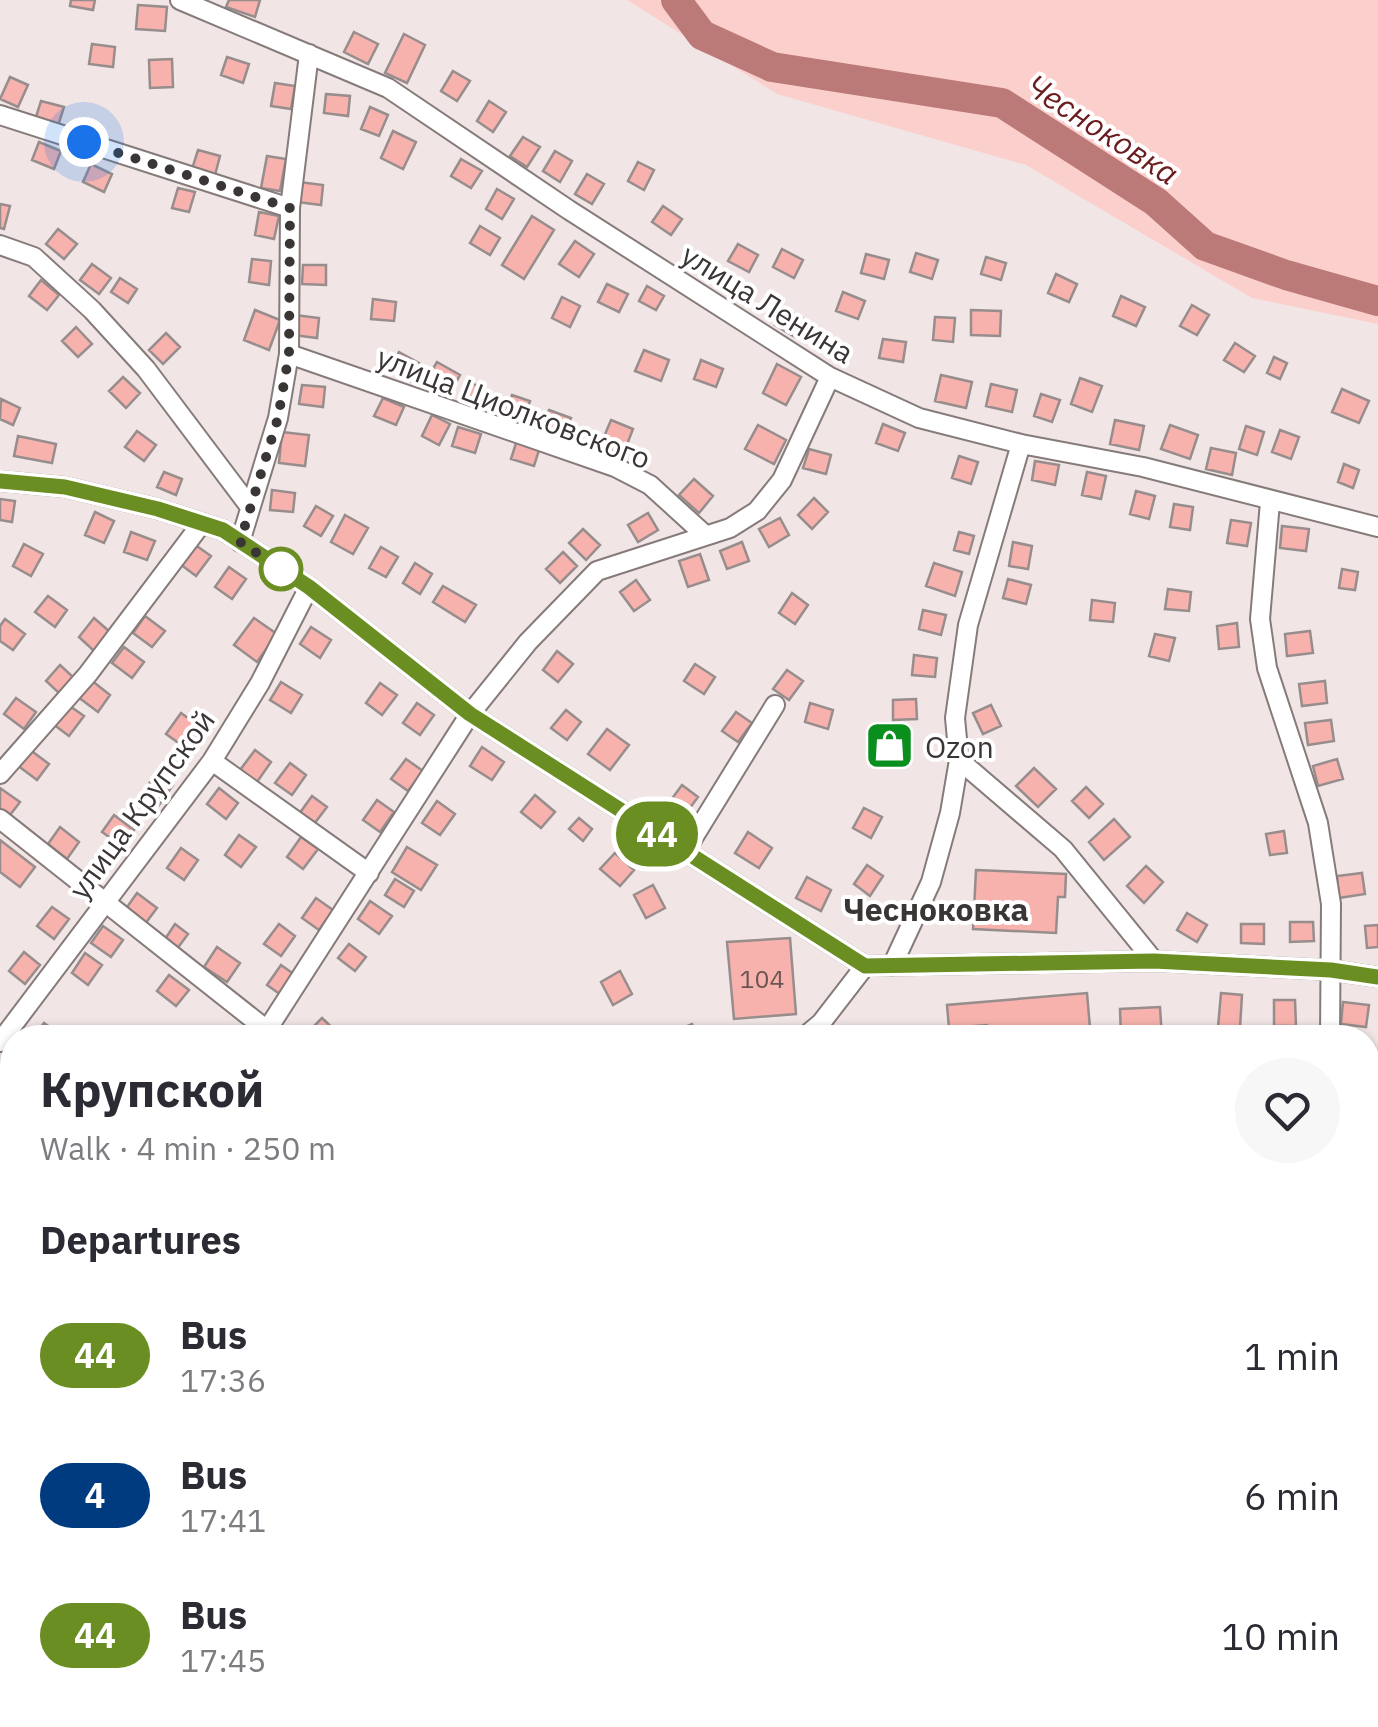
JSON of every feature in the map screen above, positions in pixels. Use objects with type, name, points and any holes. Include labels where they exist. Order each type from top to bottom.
[{"type":"street","name":"улица Ленина","points":[[180,0],[388,88],[569,210],[830,377],[918,418],[1021,444],[1143,467],[1378,527]]},
{"type":"street","points":[[240,542],[278,418],[289,354],[290,208],[309,54]]},
{"type":"street","points":[[0,114],[290,208]]},
{"type":"street","points":[[0,244],[34,257],[92,310],[146,368],[250,507]]},
{"type":"street","name":"улица Циолковского","points":[[289,354],[615,468],[650,485],[705,536]]},
{"type":"street","points":[[277,1025],[470,714],[528,642],[597,570],[730,528],[757,511],[782,480],[830,377]]},
{"type":"street","points":[[892,966],[931,882],[950,813],[959,760],[954,718],[968,624],[1021,444]]},
{"type":"street","points":[[0,481],[65,487],[223,530],[309,587],[470,714],[865,966],[1154,961],[1378,976]]},
{"type":"street","points":[[1270,502],[1260,618],[1266,668],[1318,823],[1331,904],[1330,1025]]},
{"type":"street","points":[[0,774],[88,674],[202,523]]},
{"type":"street","name":"улица Крупской","points":[[15,1025],[212,761],[260,683],[309,587]]},
{"type":"street","points":[[685,851],[775,706]]},
{"type":"street","points":[[959,760],[1063,850],[1154,961]]},
{"type":"street","points":[[212,761],[369,873]]},
{"type":"street","points":[[0,819],[261,1025]]},
{"type":"street","points":[[819,1025],[865,966]]},
{"type":"shaded area","points":[[627,0],[1378,0],[1378,324],[1252,298],[1026,165],[777,94]]},
{"type":"building","points":[[71,0],[95,0],[93,10],[70,6]]},
{"type":"building","points":[[229,0],[260,0],[255,17],[226,7]]},
{"type":"building","points":[[138,5],[167,7],[165,31],[136,29]]},
{"type":"building","points":[[354,32],[378,44],[368,64],[344,52]]},
{"type":"building","points":[[404,34],[425,45],[407,83],[385,73]]},
{"type":"building","points":[[92,44],[115,47],[113,67],[89,64]]},
{"type":"building","points":[[227,57],[249,64],[243,83],[221,75]]},
{"type":"building","points":[[172,59],[173,87],[150,88],[149,60]]},
{"type":"building","points":[[453,71],[470,81],[457,101],[441,91]]},
{"type":"building","points":[[10,77],[28,85],[18,107],[0,99]]},
{"type":"building","points":[[275,83],[295,86],[291,109],[271,106]]},
{"type":"building","points":[[326,94],[350,96],[348,116],[324,113]]},
{"type":"building","points":[[41,101],[64,107],[58,126],[35,120]]},
{"type":"building","points":[[489,101],[506,112],[493,132],[477,121]]},
{"type":"building","points":[[370,107],[388,115],[379,136],[361,129]]},
{"type":"building","points":[[393,131],[416,142],[403,169],[381,158]]},
{"type":"building","points":[[523,137],[540,147],[527,167],[510,156]]},
{"type":"building","points":[[39,142],[61,151],[54,169],[32,160]]},
{"type":"building","points":[[198,150],[220,156],[215,175],[192,169]]},
{"type":"building","points":[[555,151],[572,161],[560,182],[543,171]]},
{"type":"building","points":[[267,156],[286,159],[280,191],[261,188]]},
{"type":"building","points":[[461,159],[482,171],[471,188],[451,176]]},
{"type":"building","points":[[638,162],[654,170],[644,190],[628,181]]},
{"type":"building","points":[[91,164],[112,174],[104,192],[83,182]]},
{"type":"building","points":[[587,174],[604,184],[592,204],[575,194]]},
{"type":"building","points":[[299,182],[323,185],[321,205],[297,202]]},
{"type":"building","points":[[178,188],[195,192],[189,212],[172,208]]},
{"type":"building","points":[[497,189],[514,199],[502,219],[486,209]]},
{"type":"building","points":[[0,204],[10,206],[4,229],[0,228]]},
{"type":"building","points":[[663,206],[682,219],[671,235],[652,222]]},
{"type":"building","points":[[259,212],[279,216],[274,239],[255,235]]},
{"type":"building","points":[[532,216],[554,230],[524,279],[502,265]]},
{"type":"building","points":[[480,226],[500,238],[490,255],[470,243]]},
{"type":"building","points":[[58,229],[77,244],[64,259],[46,244]]},
{"type":"building","points":[[575,241],[594,254],[579,277],[559,264]]},
{"type":"building","points":[[738,244],[758,255],[749,272],[728,261]]},
{"type":"building","points":[[782,249],[803,260],[794,278],[773,267]]},
{"type":"building","points":[[916,253],[938,260],[932,279],[910,272]]},
{"type":"building","points":[[866,254],[889,260],[884,279],[861,273]]},
{"type":"building","points":[[986,257],[1006,263],[1001,280],[981,274]]},
{"type":"building","points":[[252,259],[271,261],[269,285],[249,282]]},
{"type":"building","points":[[92,264],[111,278],[99,294],[80,280]]},
{"type":"building","points":[[303,265],[326,265],[326,285],[302,284]]},
{"type":"building","points":[[1056,274],[1077,284],[1069,302],[1048,293]]},
{"type":"building","points":[[120,278],[137,289],[128,303],[111,292]]},
{"type":"building","points":[[41,280],[59,295],[47,310],[29,296]]},
{"type":"building","points":[[607,284],[628,294],[619,312],[598,302]]},
{"type":"building","points":[[647,286],[664,296],[656,310],[639,301]]},
{"type":"building","points":[[843,292],[865,301],[858,319],[836,311]]},
{"type":"building","points":[[1121,296],[1145,307],[1136,326],[1113,316]]},
{"type":"building","points":[[562,297],[580,306],[570,327],[552,318]]},
{"type":"building","points":[[373,299],[396,302],[394,321],[371,319]]},
{"type":"building","points":[[1192,305],[1209,315],[1197,335],[1180,326]]},
{"type":"building","points":[[785,308],[805,320],[795,337],[775,325]]},
{"type":"building","points":[[255,310],[280,320],[269,350],[244,340]]},
{"type":"building","points":[[971,310],[1001,311],[1000,336],[971,335]]},
{"type":"building","points":[[295,315],[319,318],[317,338],[293,335]]},
{"type":"building","points":[[935,317],[955,318],[953,342],[933,340]]},
{"type":"building","points":[[76,327],[92,344],[78,357],[62,341]]},
{"type":"building","points":[[166,333],[180,347],[163,364],[149,350]]},
{"type":"building","points":[[883,339],[906,342],[903,362],[879,358]]},
{"type":"building","points":[[1235,343],[1255,356],[1244,372],[1224,360]]},
{"type":"building","points":[[644,350],[669,360],[661,381],[635,371]]},
{"type":"building","points":[[399,352],[419,363],[410,381],[389,369]]},
{"type":"building","points":[[1274,357],[1287,363],[1280,379],[1267,373]]},
{"type":"building","points":[[701,360],[723,369],[716,387],[694,379]]},
{"type":"building","points":[[437,362],[460,375],[449,395],[425,382]]},
{"type":"building","points":[[777,364],[801,377],[786,405],[763,393]]},
{"type":"building","points":[[941,375],[972,382],[966,408],[935,401]]},
{"type":"building","points":[[123,377],[140,393],[126,408],[109,391]]},
{"type":"building","points":[[1080,378],[1102,386],[1092,412],[1071,404]]},
{"type":"building","points":[[469,382],[482,388],[475,405],[461,399]]},
{"type":"building","points":[[991,384],[1017,390],[1012,412],[986,406]]},
{"type":"building","points":[[302,385],[325,387],[323,407],[299,404]]},
{"type":"building","points":[[1342,389],[1369,401],[1359,423],[1332,412]]},
{"type":"building","points":[[1041,394],[1060,400],[1052,422],[1034,416]]},
{"type":"building","points":[[512,395],[530,401],[523,424],[504,417]]},
{"type":"building","points":[[383,398],[404,407],[396,425],[374,416]]},
{"type":"building","points":[[1,399],[20,408],[13,425],[0,419]]},
{"type":"building","points":[[549,410],[571,418],[563,437],[541,428]]},
{"type":"building","points":[[432,415],[450,424],[439,445],[422,436]]},
{"type":"building","points":[[611,420],[633,429],[623,455],[600,446]]},
{"type":"building","points":[[1115,420],[1144,426],[1139,450],[1110,444]]},
{"type":"building","points":[[883,424],[905,433],[898,451],[876,443]]},
{"type":"building","points":[[758,425],[786,440],[774,464],[745,449]]},
{"type":"building","points":[[1170,425],[1198,435],[1190,459],[1161,449]]},
{"type":"building","points":[[1246,426],[1264,432],[1257,455],[1239,449]]},
{"type":"building","points":[[458,427],[481,434],[475,453],[452,446]]},
{"type":"building","points":[[1280,430],[1299,437],[1291,459],[1272,452]]},
{"type":"building","points":[[137,431],[156,445],[144,461],[125,447]]},
{"type":"building","points":[[282,432],[309,435],[305,466],[279,463]]},
{"type":"building","points":[[18,436],[56,444],[52,463],[14,456]]},
{"type":"building","points":[[517,440],[540,447],[534,466],[511,459]]},
{"type":"building","points":[[1211,448],[1236,453],[1232,475],[1206,469]]},
{"type":"building","points":[[809,449],[831,455],[826,474],[803,468]]},
{"type":"building","points":[[959,456],[978,462],[971,484],[952,478]]},
{"type":"building","points":[[1035,461],[1059,465],[1055,485],[1032,480]]},
{"type":"building","points":[[1344,464],[1359,470],[1353,488],[1338,482]]},
{"type":"building","points":[[164,472],[182,479],[176,495],[157,487]]},
{"type":"building","points":[[1087,472],[1106,476],[1101,499],[1082,495]]},
{"type":"building","points":[[694,479],[713,496],[699,513],[679,495]]},
{"type":"building","points":[[272,490],[295,493],[293,512],[270,510]]},
{"type":"building","points":[[1136,491],[1155,496],[1149,519],[1130,514]]},
{"type":"building","points":[[814,498],[828,512],[812,529],[798,515]]},
{"type":"building","points":[[0,499],[15,501],[12,522],[0,520]]},
{"type":"building","points":[[1174,504],[1193,507],[1190,530],[1170,527]]},
{"type":"building","points":[[316,506],[333,516],[321,536],[304,526]]},
{"type":"building","points":[[95,512],[114,521],[104,543],[85,535]]},
{"type":"building","points":[[648,513],[658,530],[638,542],[628,525]]},
{"type":"building","points":[[345,515],[368,528],[353,554],[331,542]]},
{"type":"building","points":[[780,518],[789,535],[769,547],[759,529]]},
{"type":"building","points":[[1231,520],[1251,523],[1247,546],[1227,543]]},
{"type":"building","points":[[1282,526],[1309,529],[1306,551],[1280,548]]},
{"type":"building","points":[[583,529],[600,545],[586,560],[569,543]]},
{"type":"building","points":[[131,532],[155,541],[147,560],[124,552]]},
{"type":"building","points":[[959,532],[974,536],[969,554],[954,550]]},
{"type":"building","points":[[742,542],[749,561],[727,569],[720,551]]},
{"type":"building","points":[[1013,542],[1032,546],[1028,569],[1009,566]]},
{"type":"building","points":[[24,544],[43,554],[31,576],[13,566]]},
{"type":"building","points":[[194,544],[211,556],[196,576],[180,564]]},
{"type":"building","points":[[381,547],[398,557],[386,577],[369,568]]},
{"type":"building","points":[[563,552],[577,566],[560,583],[546,569]]},
{"type":"building","points":[[700,554],[709,580],[688,587],[679,561]]},
{"type":"building","points":[[415,563],[432,574],[420,594],[403,583]]},
{"type":"building","points":[[934,563],[962,572],[955,596],[926,586]]},
{"type":"building","points":[[229,567],[246,579],[232,599],[215,587]]},
{"type":"building","points":[[1342,569],[1358,572],[1355,590],[1339,588]]},
{"type":"building","points":[[1008,579],[1031,585],[1026,604],[1003,598]]},
{"type":"building","points":[[636,580],[650,600],[634,611],[620,592]]},
{"type":"building","points":[[443,586],[476,605],[465,622],[433,602]]},
{"type":"building","points":[[1168,589],[1191,592],[1189,611],[1165,609]]},
{"type":"building","points":[[792,593],[808,605],[795,624],[779,613]]},
{"type":"building","points":[[48,596],[67,610],[55,627],[35,612]]},
{"type":"building","points":[[1092,600],[1115,603],[1113,622],[1090,620]]},
{"type":"building","points":[[923,610],[946,615],[941,635],[919,629]]},
{"type":"building","points":[[145,616],[165,631],[152,647],[133,633]]},
{"type":"building","points":[[94,618],[110,632],[94,651],[79,637]]},
{"type":"building","points":[[254,618],[277,634],[257,662],[234,645]]},
{"type":"building","points":[[5,619],[25,634],[13,650],[0,641],[0,626]]},
{"type":"building","points":[[1237,623],[1239,647],[1219,649],[1217,626]]},
{"type":"building","points":[[311,627],[331,640],[320,658],[300,644]]},
{"type":"building","points":[[1310,631],[1313,653],[1287,656],[1285,634]]},
{"type":"building","points":[[1155,634],[1175,638],[1169,661],[1149,656]]},
{"type":"building","points":[[124,647],[144,662],[132,678],[112,663]]},
{"type":"building","points":[[557,651],[573,664],[558,682],[543,670]]},
{"type":"building","points":[[914,655],[937,658],[935,677],[912,675]]},
{"type":"building","points":[[695,664],[715,677],[704,694],[684,681]]},
{"type":"building","points":[[60,665],[73,677],[59,693],[46,681]]},
{"type":"building","points":[[787,670],[803,681],[789,700],[773,689]]},
{"type":"building","points":[[91,680],[110,695],[98,712],[78,697]]},
{"type":"building","points":[[1325,681],[1327,703],[1302,706],[1299,684]]},
{"type":"building","points":[[281,682],[302,695],[291,713],[270,700]]},
{"type":"building","points":[[380,683],[397,695],[382,715],[366,703]]},
{"type":"building","points":[[16,698],[36,712],[24,729],[4,714]]},
{"type":"building","points":[[916,699],[917,719],[893,720],[893,700]]},
{"type":"building","points":[[417,703],[434,715],[420,735],[403,723]]},
{"type":"building","points":[[810,703],[833,710],[828,729],[805,722]]},
{"type":"building","points":[[67,704],[84,716],[69,736],[53,724]]},
{"type":"building","points":[[991,705],[1001,726],[983,734],[973,713]]},
{"type":"building","points":[[566,710],[581,722],[567,740],[551,728]]},
{"type":"building","points":[[736,712],[752,723],[738,742],[722,731]]},
{"type":"building","points":[[181,713],[206,731],[191,752],[166,734]]},
{"type":"building","points":[[1331,720],[1334,741],[1308,745],[1305,723]]},
{"type":"building","points":[[607,729],[629,745],[610,770],[588,754]]},
{"type":"building","points":[[876,741],[900,743],[899,762],[875,761]]},
{"type":"building","points":[[482,747],[504,762],[492,780],[470,766]]},
{"type":"building","points":[[29,749],[49,764],[37,780],[17,765]]},
{"type":"building","points":[[255,750],[271,762],[257,782],[240,770]]},
{"type":"building","points":[[406,759],[423,771],[408,791],[391,779]]},
{"type":"building","points":[[1337,759],[1343,779],[1318,786],[1313,766]]},
{"type":"building","points":[[290,763],[306,775],[292,795],[275,783]]},
{"type":"building","points":[[1034,768],[1056,789],[1038,807],[1016,786]]},
{"type":"building","points":[[157,773],[173,785],[159,805],[142,793]]},
{"type":"building","points":[[682,785],[698,797],[684,816],[668,804]]},
{"type":"building","points":[[1086,787],[1103,804],[1089,818],[1072,801]]},
{"type":"building","points":[[0,788],[20,802],[7,819],[0,814]]},
{"type":"building","points":[[219,788],[238,803],[226,819],[207,804]]},
{"type":"building","points":[[535,795],[555,812],[541,828],[521,812]]},
{"type":"building","points":[[312,796],[327,807],[314,824],[299,814]]},
{"type":"building","points":[[377,800],[394,812],[380,832],[363,820]]},
{"type":"building","points":[[437,801],[455,814],[440,835],[422,823]]},
{"type":"building","points":[[864,808],[882,817],[871,838],[853,828]]},
{"type":"building","points":[[114,815],[134,830],[122,846],[102,832]]},
{"type":"building","points":[[579,818],[592,829],[583,841],[569,829]]},
{"type":"building","points":[[1114,819],[1130,837],[1104,860],[1089,842]]},
{"type":"building","points":[[60,827],[79,842],[67,859],[48,844]]},
{"type":"building","points":[[1284,831],[1287,853],[1270,855],[1266,834]]},
{"type":"building","points":[[748,832],[772,848],[759,868],[735,853]]},
{"type":"building","points":[[239,835],[256,847],[241,867],[225,855]]},
{"type":"building","points":[[301,837],[318,849],[303,869],[287,857]]},
{"type":"building","points":[[0,840],[35,867],[20,887],[0,872]]},
{"type":"building","points":[[407,847],[437,865],[421,890],[392,872]]},
{"type":"building","points":[[181,848],[198,860],[184,880],[167,868]]},
{"type":"building","points":[[615,853],[634,870],[620,886],[600,869]]},
{"type":"building","points":[[867,865],[883,876],[870,896],[854,884]]},
{"type":"building","points":[[1146,866],[1163,882],[1144,903],[1127,886]]},
{"type":"building","points":[[976,870],[1066,874],[1065,897],[1058,897],[1056,933],[973,929]]},
{"type":"building","points":[[1362,873],[1365,894],[1339,898],[1337,876]]},
{"type":"building","points":[[807,877],[831,890],[821,911],[796,898]]},
{"type":"building","points":[[395,879],[414,891],[404,907],[385,895]]},
{"type":"building","points":[[653,885],[665,908],[646,918],[634,895]]},
{"type":"building","points":[[137,893],[157,908],[145,924],[125,910]]},
{"type":"building","points":[[316,898],[333,910],[319,930],[302,918]]},
{"type":"building","points":[[370,901],[392,916],[379,934],[358,919]]},
{"type":"building","points":[[52,907],[69,919],[54,939],[37,926]]},
{"type":"building","points":[[1187,913],[1207,925],[1197,942],[1177,930]]},
{"type":"building","points":[[1290,922],[1313,922],[1314,941],[1290,942]]},
{"type":"building","points":[[175,924],[188,934],[177,949],[165,939]]},
{"type":"building","points":[[279,924],[295,936],[281,956],[264,944]]},
{"type":"building","points":[[1241,924],[1264,924],[1264,944],[1241,943]]},
{"type":"building","points":[[1378,925],[1378,947],[1367,948],[1365,926]]},
{"type":"building","points":[[103,926],[123,940],[111,957],[91,943]]},
{"type":"building","points":[[790,938],[796,1014],[734,1019],[727,942]]},
{"type":"building","points":[[349,944],[366,957],[355,971],[338,958]]},
{"type":"building","points":[[217,947],[240,963],[227,982],[204,967]]},
{"type":"building","points":[[24,952],[40,965],[25,984],[9,971]]},
{"type":"building","points":[[85,953],[102,965],[88,985],[72,973]]},
{"type":"building","points":[[281,965],[298,977],[284,997],[267,985]]},
{"type":"building","points":[[620,971],[632,994],[613,1005],[601,982]]},
{"type":"building","points":[[169,975],[189,990],[176,1006],[157,991]]},
{"type":"building","points":[[1087,993],[1090,1025],[949,1025],[947,1005]]},
{"type":"building","points":[[1221,993],[1242,995],[1240,1025],[1218,1025]]},
{"type":"building","points":[[1274,1000],[1295,1000],[1296,1025],[1274,1025]]},
{"type":"building","points":[[1343,1002],[1369,1005],[1366,1025],[1341,1024]]},
{"type":"building","points":[[1160,1007],[1161,1025],[1121,1025],[1120,1009]]},
{"type":"waterway","name":"Чесноковка","points":[[676,0],[702,35],[772,67],[1002,103],[1156,202],[1205,246],[1286,275],[1378,301]]},
{"type":"bus line","name":"44","points":[[0,481],[65,487],[158,509],[223,530],[309,587],[470,714],[865,966],[1154,961],[1331,970],[1378,977]]},
{"type":"place","name":"Ozon","points":[[890,746]]},
{"type":"district","name":"Чесноковка","points":[[936,909]]},
{"type":"route","points":[[84,142],[290,208],[289,354],[278,418],[240,542],[286,572],[281,569]]}]
